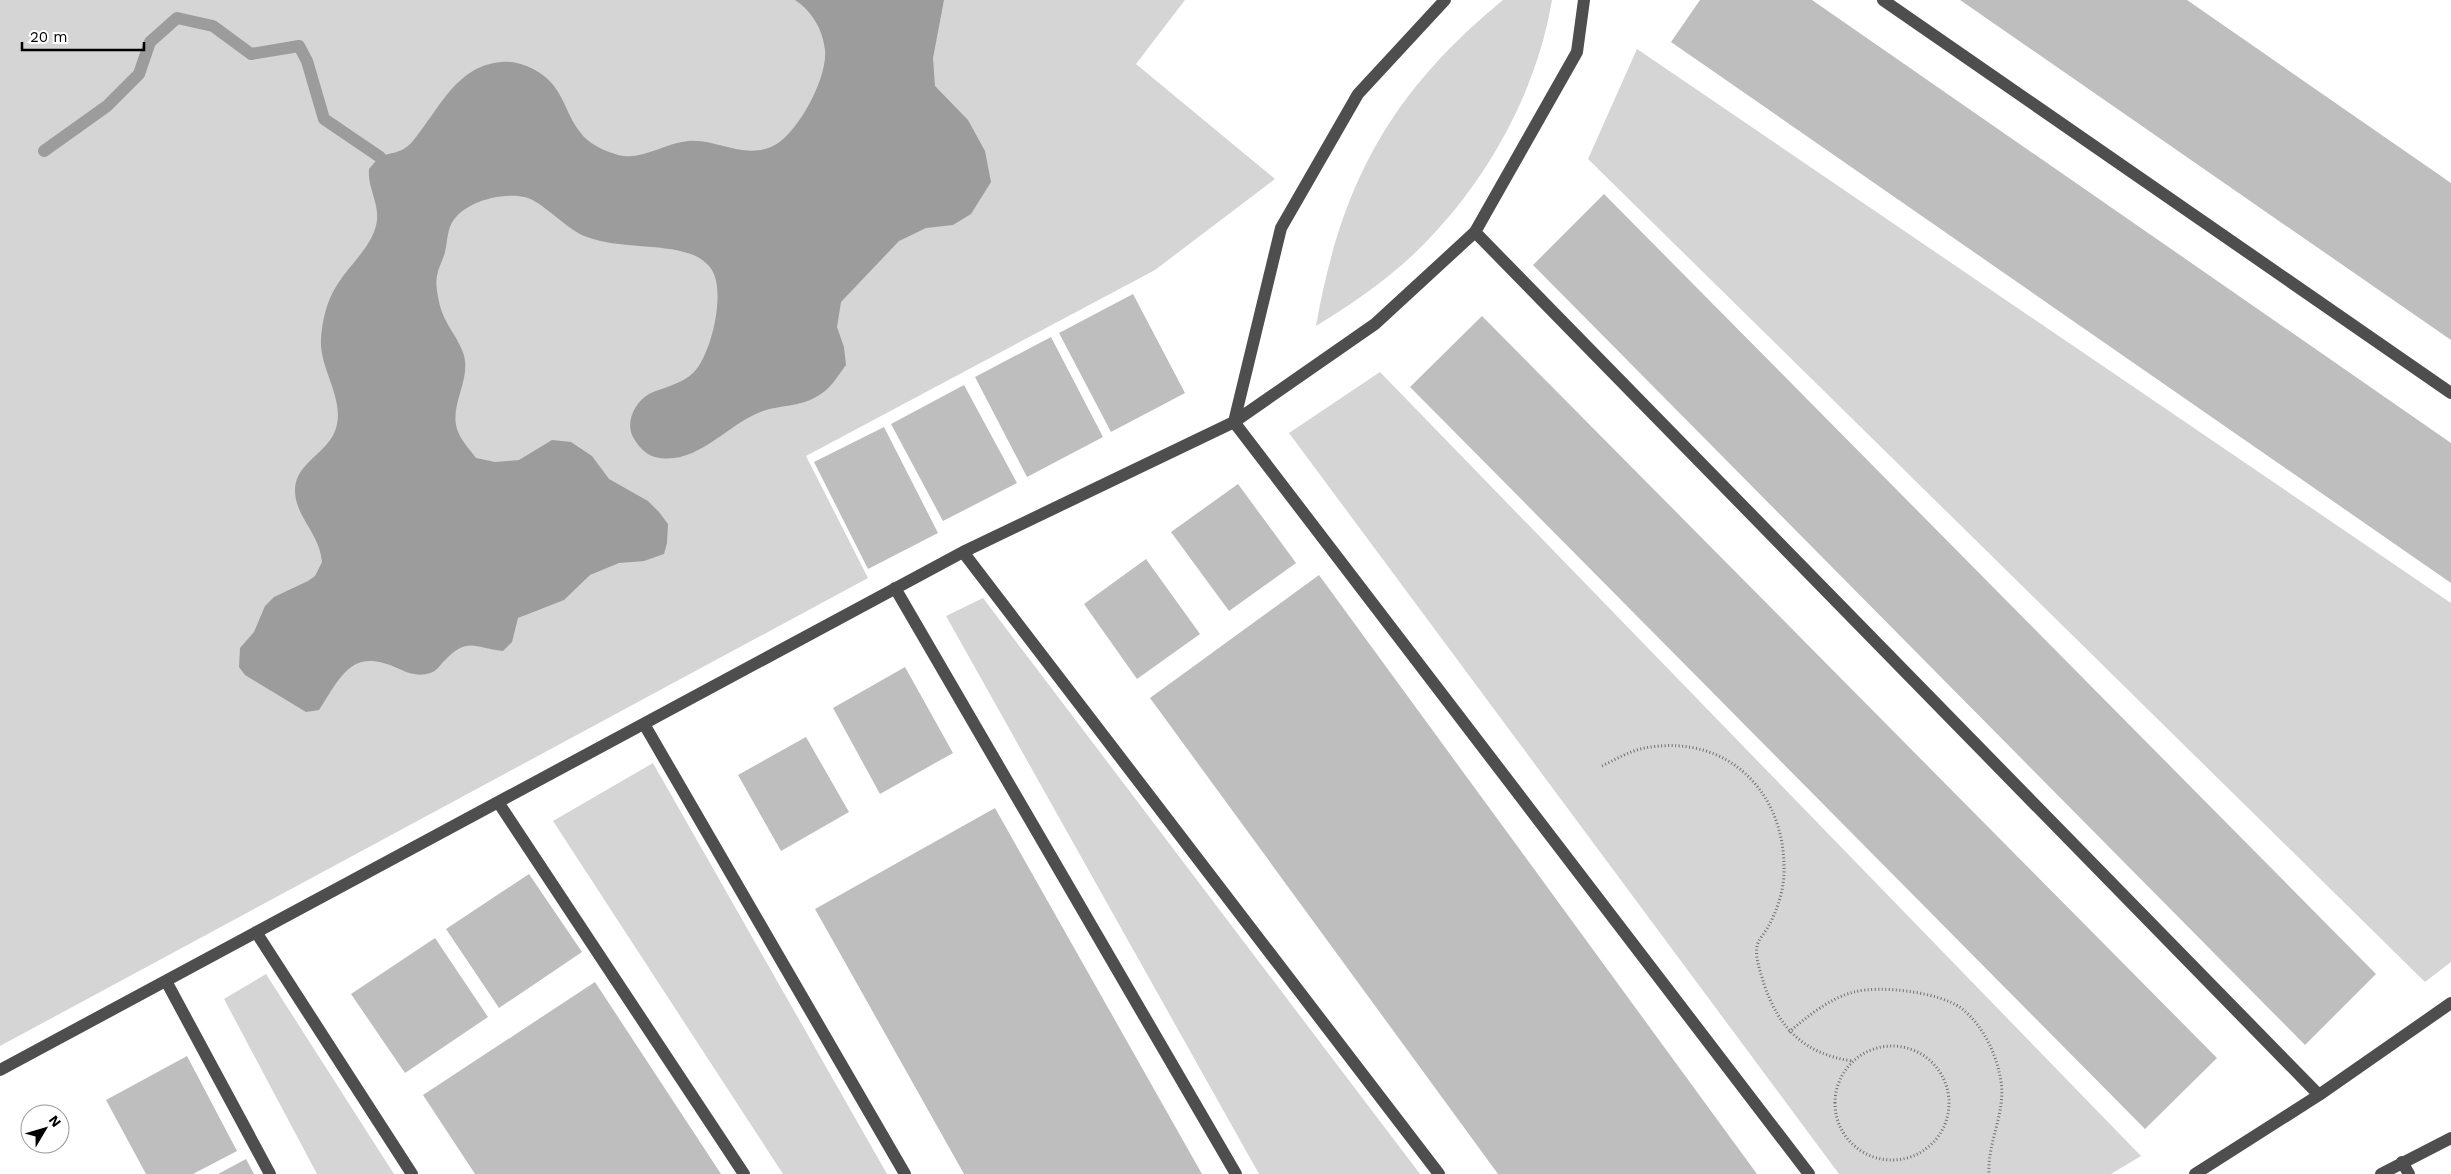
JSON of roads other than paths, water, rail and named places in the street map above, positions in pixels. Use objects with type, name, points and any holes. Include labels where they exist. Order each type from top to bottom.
[{"type":"street","points":[[1234,422],[1282,228],[1358,94],[1445,0]]},
{"type":"street","points":[[0,1070],[963,552],[1234,422],[1375,324],[1475,232],[1577,52],[1584,0]]},
{"type":"street","points":[[1883,0],[2451,393]]},
{"type":"street","points":[[1475,232],[2319,1094]]},
{"type":"street","points":[[1234,422],[1809,1174]]},
{"type":"street","points":[[963,552],[1439,1174]]},
{"type":"street","points":[[895,588],[1236,1174]]},
{"type":"street","points":[[644,724],[904,1174]]},
{"type":"street","points":[[498,802],[744,1174]]},
{"type":"street","points":[[256,932],[412,1174]]},
{"type":"street","points":[[166,981],[270,1174]]},
{"type":"street","points":[[2195,1174],[2319,1094],[2451,1003]]},
{"type":"street","points":[[2381,1174],[2451,1138]]},
{"type":"street","points":[[2402,1162],[2409,1174]]},
{"type":"waterway","points":[[44,151],[107,106],[139,74],[150,42],[177,18],[213,26],[251,54],[299,46],[307,61],[324,119],[380,157]]}]
